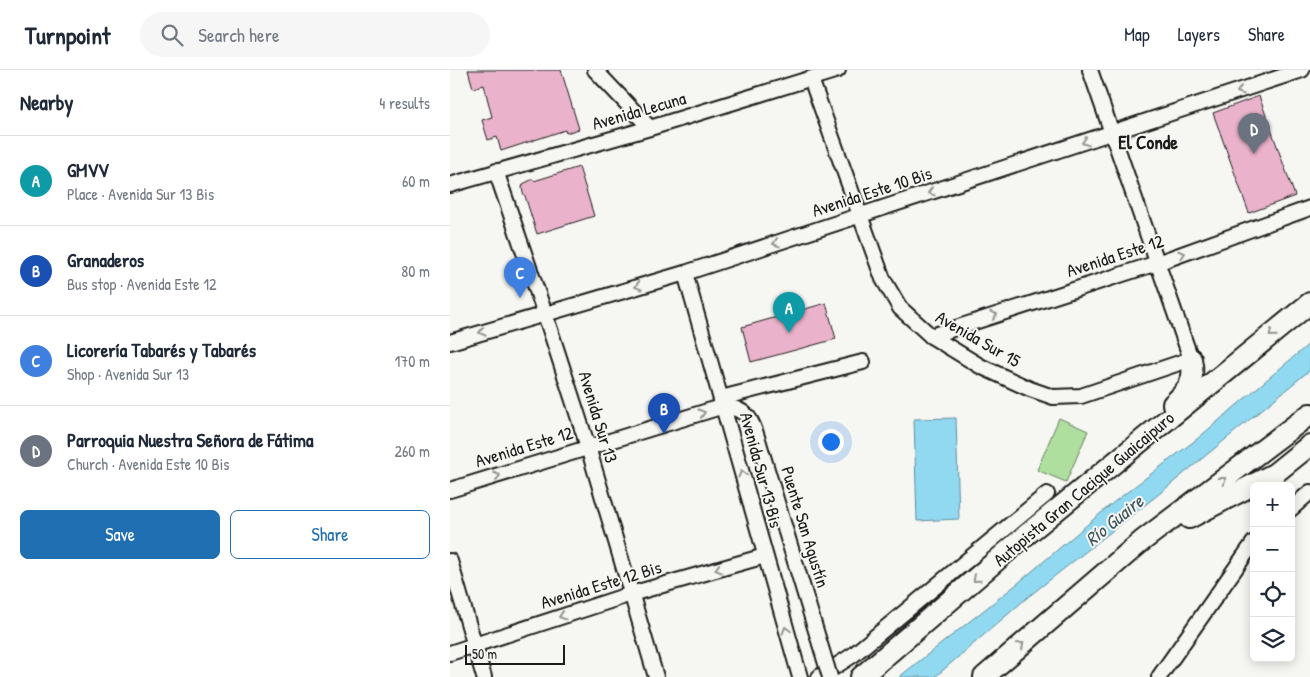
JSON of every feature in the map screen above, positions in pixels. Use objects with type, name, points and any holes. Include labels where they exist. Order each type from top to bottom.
[{"type":"highway","name":"Autopista Gran Cacique Guaicaipuro","points":[[861,677],[1026,536],[1310,303]]},
{"type":"highway","points":[[1026,536],[1183,395],[1194,371],[1191,359]]},
{"type":"highway","points":[[984,677],[1142,541],[1310,414]]},
{"type":"highway","points":[[1142,541],[1274,474],[1310,445]]},
{"type":"street","points":[[595,70],[650,128]]},
{"type":"street","name":"Avenida Lecuna","points":[[450,185],[650,128],[838,70]]},
{"type":"street","points":[[1090,70],[1191,359]]},
{"type":"street","name":"Avenida Este 10 Bis","points":[[450,342],[685,273],[1302,70]]},
{"type":"street","name":"Avenida Sur 15","points":[[811,79],[883,279],[900,308],[931,336],[980,366],[1030,390],[1053,397],[1082,396],[1191,359]]},
{"type":"street","name":"Avenida Sur 13","points":[[496,171],[588,447],[656,677]]},
{"type":"street","name":"Avenida Este 12","points":[[931,336],[1156,263],[1310,208]]},
{"type":"street","name":"Avenida Sur 13 Bis","points":[[685,273],[800,677]]},
{"type":"street","name":"Avenida Este 12","points":[[450,490],[723,402],[863,362]]},
{"type":"street","name":"Puente San Agustín","points":[[723,402],[737,408],[749,417],[760,443],[830,677]]},
{"type":"street","points":[[1295,505],[1310,492]]},
{"type":"street","points":[[819,677],[853,655],[1047,494]]},
{"type":"street","points":[[1160,677],[1250,548]]},
{"type":"street","name":"Avenida Este 12 Bis","points":[[450,653],[631,594],[765,556]]},
{"type":"street","points":[[450,561],[484,677]]},
{"type":"green space","points":[[1059,418],[1088,431],[1066,482],[1037,470]]},
{"type":"water","name":"Río Guaire","points":[[1310,343],[1310,370],[1159,494],[1028,597],[935,677],[899,677],[1017,584],[1114,502],[1197,439]]},
{"type":"water","points":[[956,418],[959,519],[917,521],[914,419]]},
{"type":"building","points":[[468,70],[561,70],[579,129],[566,133],[565,130],[501,151],[497,137],[488,140],[482,120],[492,117],[484,85],[473,88]]},
{"type":"building","points":[[1259,96],[1295,196],[1249,213],[1213,113]]},
{"type":"building","points":[[579,167],[594,216],[537,234],[523,193],[523,184],[533,179],[534,181]]},
{"type":"building","points":[[826,303],[836,339],[751,362],[742,327]]},
{"type":"place","name":"Parroquia Nuestra Señora de Fátima","points":[[1254,154]]},
{"type":"place","name":"Licorería Tabarés y Tabarés","points":[[520,298]]},
{"type":"place","name":"GMVV","points":[[789,333]]},
{"type":"place","name":"Granaderos","points":[[664,434]]},
{"type":"district","name":"El Conde","points":[[1148,142]]}]
